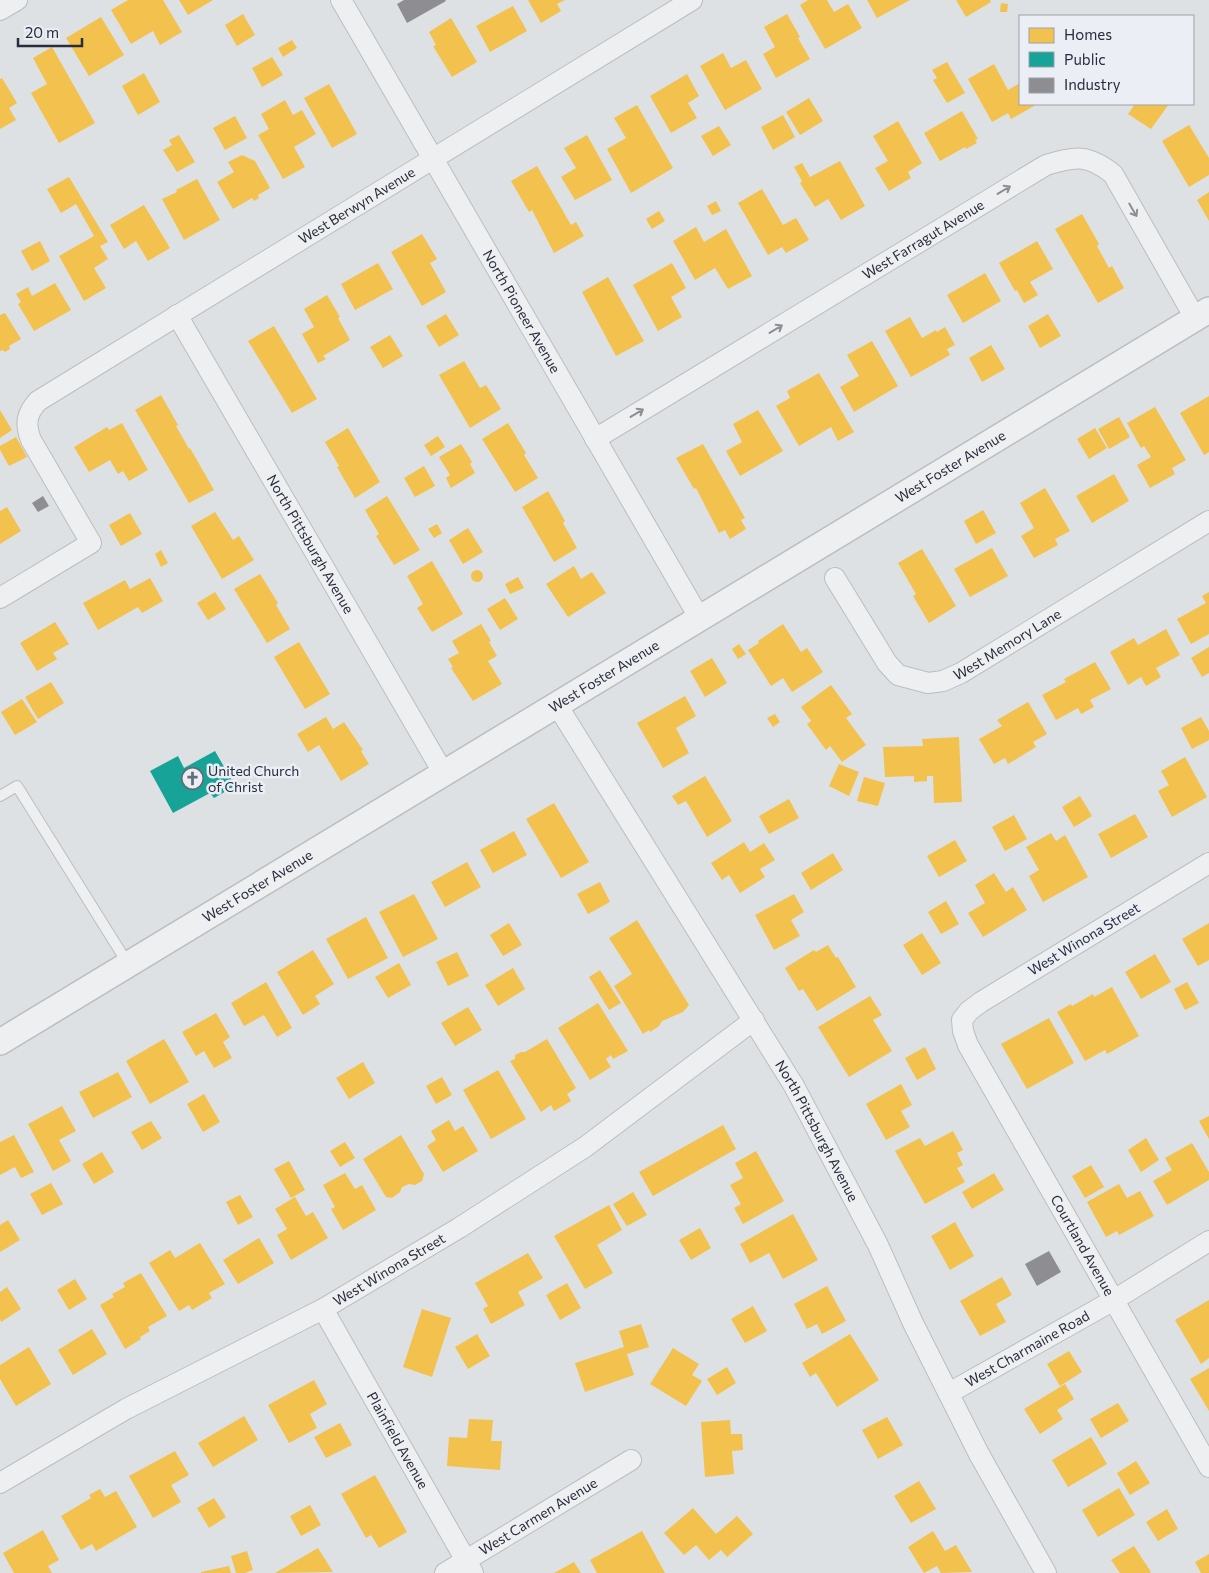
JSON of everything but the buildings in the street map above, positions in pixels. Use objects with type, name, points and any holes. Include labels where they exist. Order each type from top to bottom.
[{"type":"street","points":[[0,10],[17,0]]},
{"type":"street","name":"West Berwyn Avenue","points":[[0,598],[91,543],[28,432],[28,416],[31,408],[46,395],[692,0]]},
{"type":"street","name":"North Pioneer Avenue","points":[[342,2],[700,619]]},
{"type":"street","name":"West Farragut Avenue","points":[[596,439],[1046,165],[1064,159],[1083,158],[1099,163],[1113,174],[1202,314]]},
{"type":"street","name":"West Foster Avenue","points":[[0,1042],[1202,314]]},
{"type":"street","name":"North Pittsburgh Avenue","points":[[178,315],[444,774]]},
{"type":"street","name":"West Memory Lane","points":[[835,578],[887,664],[898,675],[928,683],[943,682],[1209,520]]},
{"type":"street","name":"North Pittsburgh Avenue","points":[[557,705],[794,1086],[878,1245],[978,1454],[1046,1573]]},
{"type":"street","name":"West Winona Street","points":[[962,1020],[980,1002],[1209,863]]},
{"type":"street","name":"West Winona Street","points":[[0,1483],[126,1409],[323,1309],[490,1208],[585,1147],[754,1020]]},
{"type":"street","name":"Courtland Avenue","points":[[962,1020],[963,1031],[968,1045],[1209,1467]]},
{"type":"street","name":"West Charmaine Road","points":[[949,1394],[1114,1300],[1209,1241]]},
{"type":"street","name":"Plainfield Avenue","points":[[323,1309],[469,1567]]},
{"type":"street","name":"West Carmen Avenue","points":[[445,1573],[469,1567],[631,1460]]},
{"type":"lane","points":[[0,796],[17,786],[128,965]]},
{"type":"place","name":"United Church of Christ","points":[[192,779]]}]
